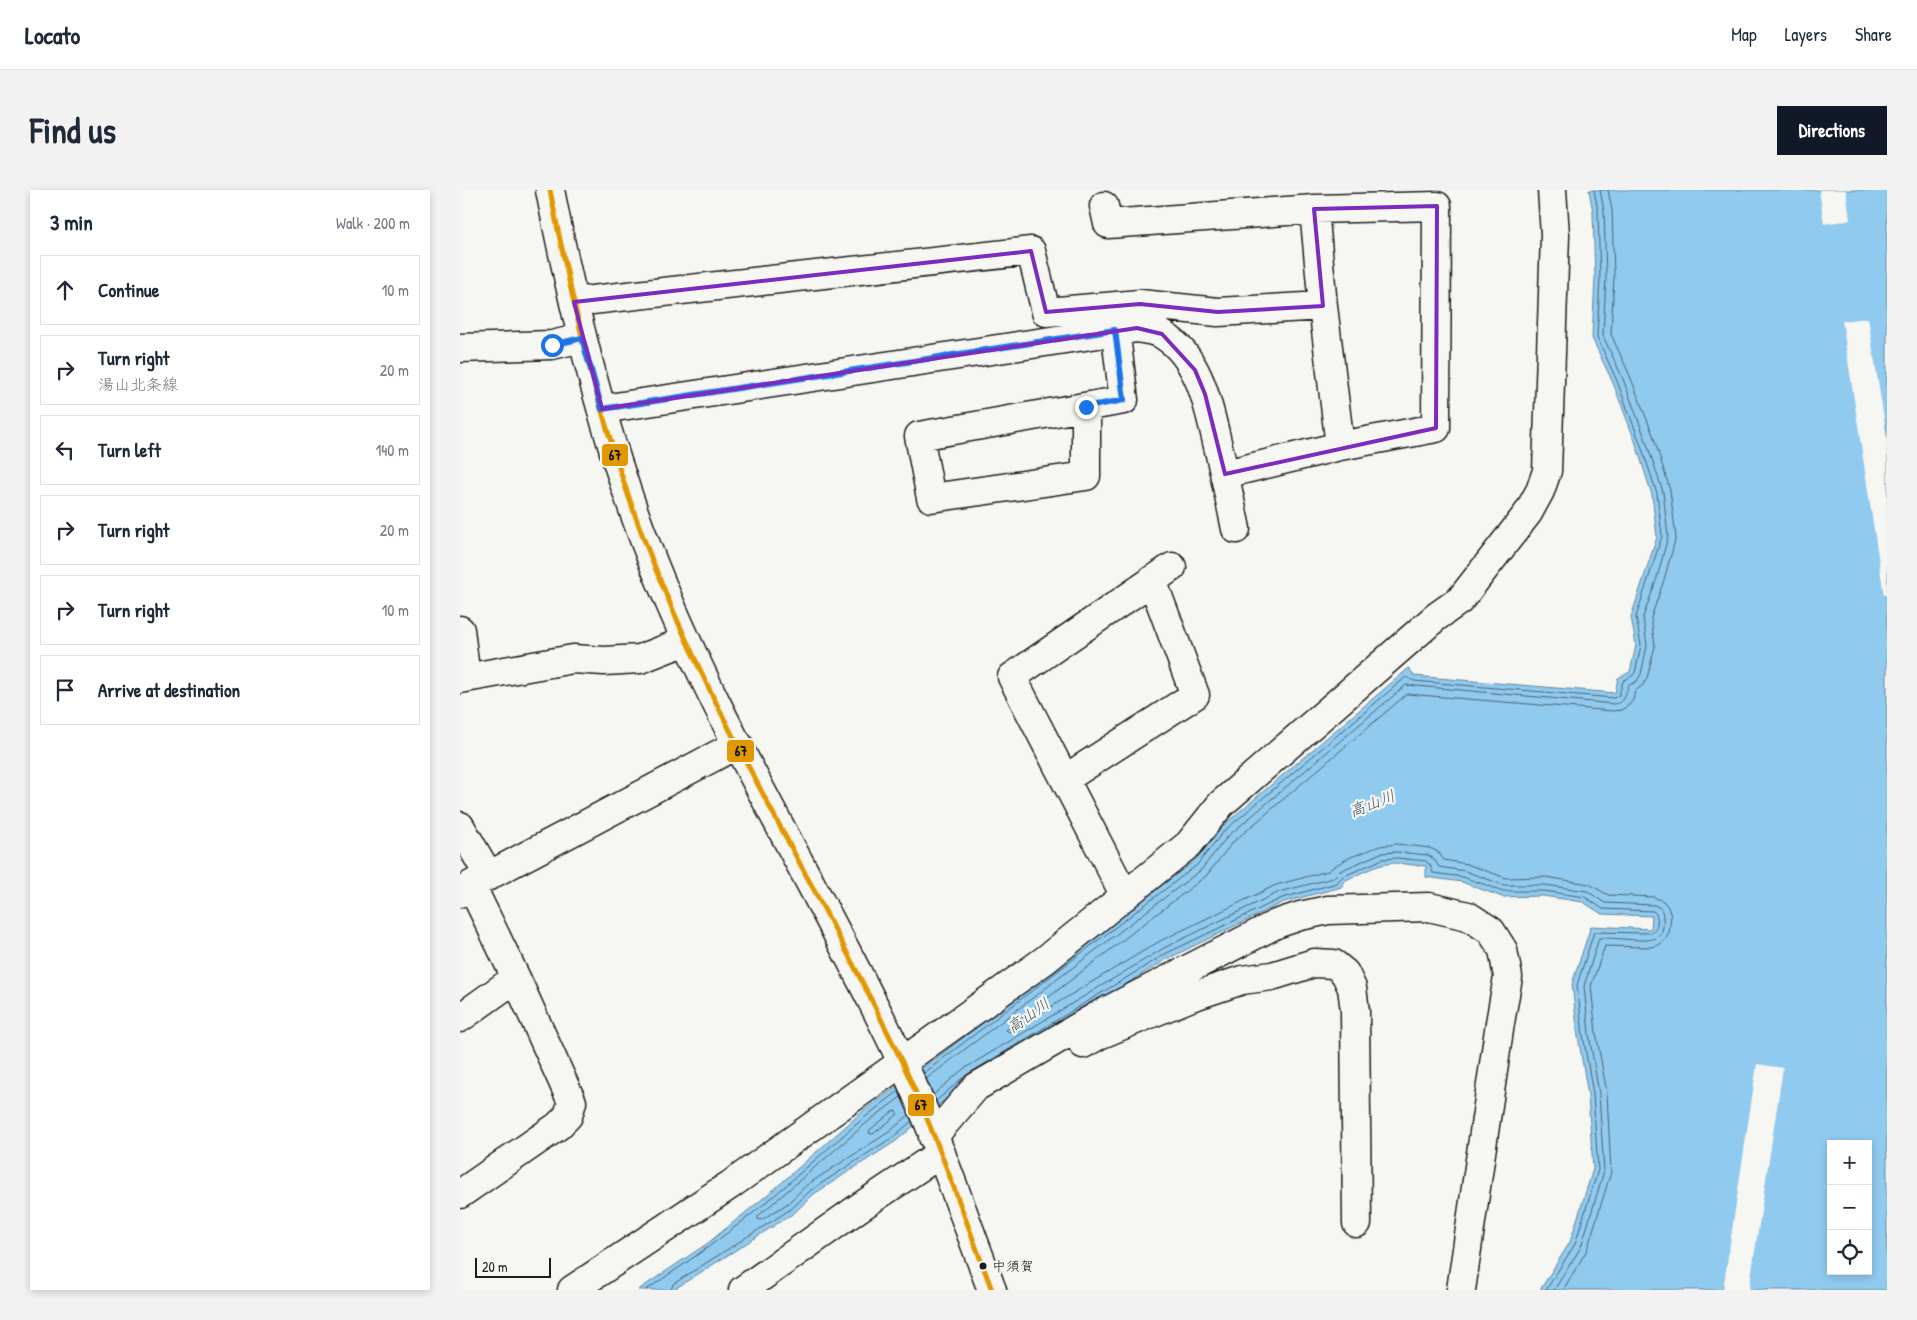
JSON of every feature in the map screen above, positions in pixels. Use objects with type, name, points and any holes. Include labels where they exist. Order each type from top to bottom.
[{"type":"street","points":[[550,190],[582,338],[614,449],[645,541],[686,641],[905,1069],[992,1290]]},
{"type":"street","points":[[572,1290],[905,1069],[1045,960],[1189,844],[1221,804],[1429,624],[1460,600],[1528,513],[1540,492],[1547,471],[1555,235],[1552,190]]},
{"type":"street","points":[[1104,206],[1108,224],[1314,208],[1436,206],[1436,428],[1340,446],[1225,474]]},
{"type":"street","points":[[1314,208],[1323,306],[1340,446]]},
{"type":"street","points":[[574,302],[1031,251],[1046,312],[1113,318],[1137,328],[1162,334],[1178,347],[1195,370],[1205,394],[1225,474],[1236,529]]},
{"type":"street","points":[[602,409],[1113,318],[1140,304],[1218,312],[1323,306]]},
{"type":"street","points":[[1086,407],[1086,476],[931,498],[919,436],[1124,400],[1113,318]]},
{"type":"street","points":[[460,348],[552,345],[582,338]]},
{"type":"street","points":[[1065,779],[1195,696],[1162,573],[1012,677],[1125,896]]},
{"type":"street","points":[[460,630],[463,679],[573,659],[604,662],[640,659],[686,641]]},
{"type":"street","points":[[473,885],[738,744]]},
{"type":"street","points":[[460,826],[473,885],[572,1102],[568,1116],[558,1126],[460,1194]]},
{"type":"street","points":[[934,1139],[976,1087],[1099,1015],[1276,924],[1328,910],[1429,907],[1468,916],[1491,931],[1503,950],[1508,977],[1461,1290]]},
{"type":"street","points":[[743,1290],[860,1207],[934,1139],[1014,1084],[1099,1035],[1192,997],[1242,980],[1272,976],[1314,963],[1334,964],[1345,973],[1352,988],[1355,1011],[1357,1223]]},
{"type":"street","points":[[460,1018],[516,978]]},
{"type":"highlighted area","points":[[1437,206],[1436,428],[1225,474],[1205,394],[1195,370],[1162,334],[1137,328],[602,409],[574,302],[1031,251],[1046,312],[1140,304],[1218,312],[1323,306],[1314,209]]},
{"type":"water","name":"高山川","points":[[1589,190],[1887,190],[1887,1290],[1540,1290],[1570,1242],[1593,1169],[1588,1095],[1572,984],[1591,926],[1651,929],[1652,916],[1602,914],[1583,902],[1543,896],[1502,897],[1462,882],[1426,877],[1426,866],[1394,863],[1381,865],[1362,872],[1344,881],[1342,887],[1284,902],[1169,958],[968,1080],[896,1141],[814,1194],[794,1213],[673,1290],[638,1290],[708,1243],[772,1191],[863,1111],[943,1053],[1194,861],[1219,829],[1409,668],[1414,676],[1615,693],[1618,678],[1630,672],[1636,645],[1631,617],[1657,537],[1652,495],[1635,441],[1613,383],[1592,338],[1595,278],[1593,212]]},
{"type":"pier","points":[[1819,190],[1846,190],[1850,220],[1824,224]]},
{"type":"pier","points":[[1868,318],[1887,438],[1887,595],[1884,595],[1842,321]]},
{"type":"pier","points":[[1757,1064],[1783,1068],[1749,1290],[1723,1290]]},
{"type":"transit line","name":"67","points":[[550,190],[568,279],[590,368],[615,456],[645,542],[672,609],[735,740],[837,932],[915,1090],[992,1290]]},
{"type":"place","name":"中須賀","points":[[983,1266]]},
{"type":"route","points":[[552,345],[582,338],[602,409],[1115,330],[1124,400],[1086,407]]}]
